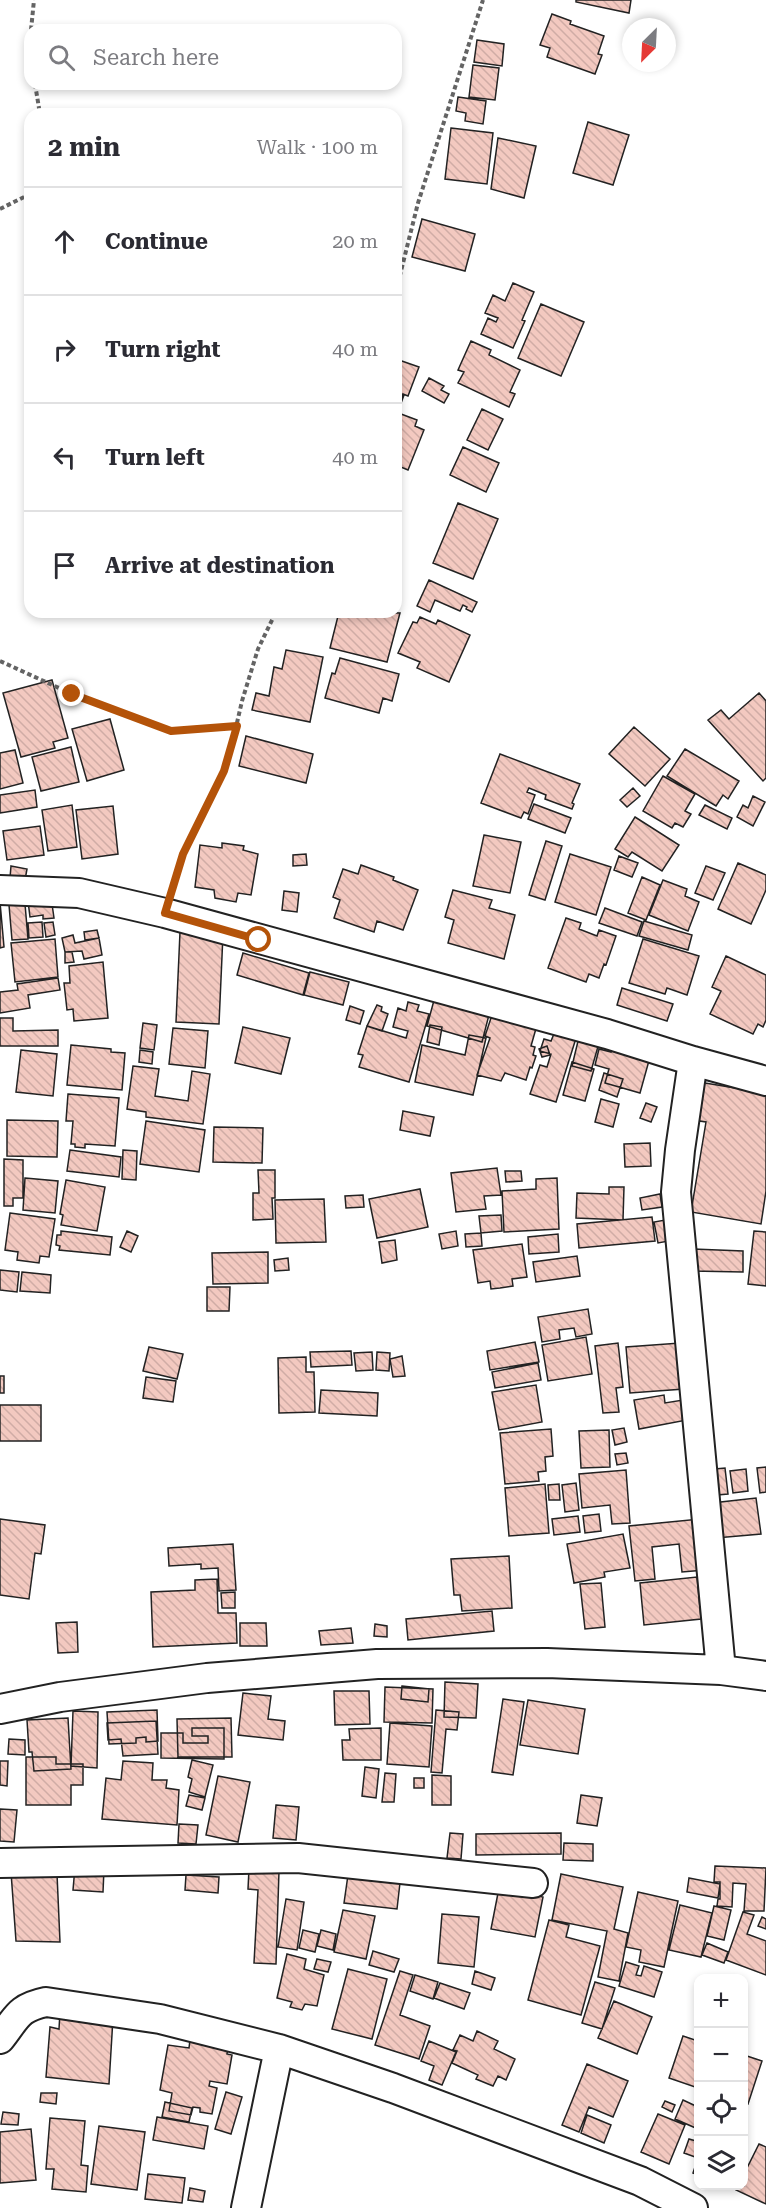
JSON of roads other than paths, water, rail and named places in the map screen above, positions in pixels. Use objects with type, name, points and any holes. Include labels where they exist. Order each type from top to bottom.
[{"type":"street","points":[[0,890],[79,893],[165,913],[607,1034],[766,1081]]},
{"type":"street","points":[[693,1061],[676,1192],[721,1670]]},
{"type":"street","points":[[0,1709],[60,1697],[207,1678],[377,1664],[547,1663],[721,1670],[766,1676]]},
{"type":"street","points":[[0,1863],[298,1858],[533,1883]]},
{"type":"street","points":[[0,2039],[17,2015],[30,2005],[46,2002],[160,2019],[279,2049],[393,2088],[640,2181],[693,2208]]},
{"type":"street","points":[[246,2208],[279,2049]]}]
